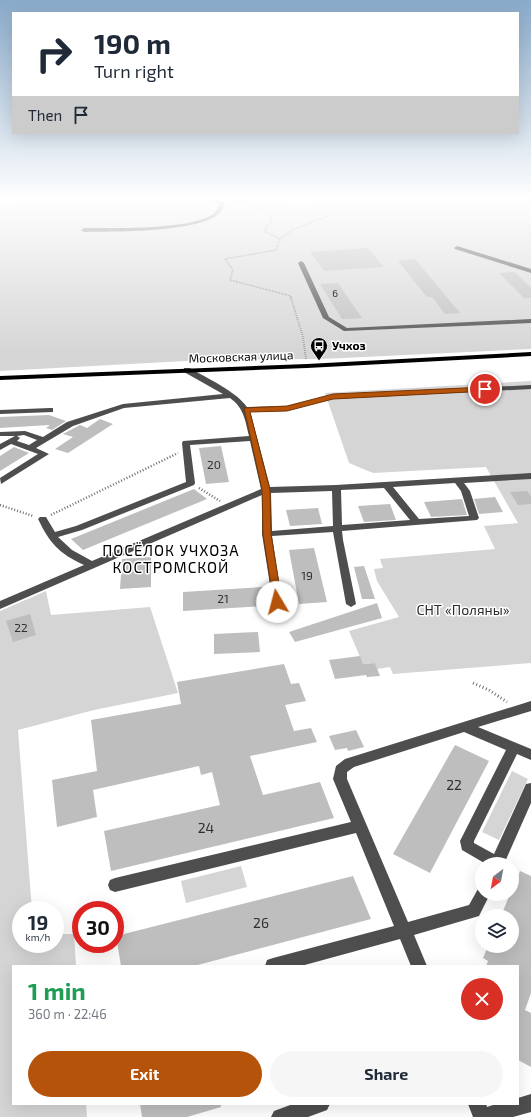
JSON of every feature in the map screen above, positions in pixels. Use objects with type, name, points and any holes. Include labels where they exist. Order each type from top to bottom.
[{"type":"main road","name":"Московская улица","points":[[0,378],[307,366],[531,354]]},
{"type":"street","points":[[464,250],[531,270]]},
{"type":"street","points":[[301,263],[326,318],[346,330],[531,321]]},
{"type":"street","points":[[187,370],[231,396],[246,410],[266,490],[267,534],[277,602]]},
{"type":"street","points":[[246,410],[287,408],[333,396],[531,387]]},
{"type":"street","points":[[30,448],[70,424],[123,406],[231,396]]},
{"type":"street","points":[[0,412],[50,410]]},
{"type":"street","points":[[0,434],[25,433],[44,440]]},
{"type":"street","points":[[0,447],[25,433]]},
{"type":"street","points":[[51,536],[79,528],[191,483],[186,443],[254,438]]},
{"type":"street","points":[[1,480],[45,454],[11,441]]},
{"type":"street","points":[[0,605],[266,490],[336,488],[531,476]]},
{"type":"street","points":[[267,534],[474,518],[465,491],[457,480]]},
{"type":"street","points":[[387,485],[416,522]]},
{"type":"street","points":[[336,488],[338,540],[351,604]]},
{"type":"street","points":[[43,519],[51,536],[69,554],[92,564]]},
{"type":"street","points":[[419,965],[340,779],[341,770],[350,763],[528,707]]},
{"type":"street","points":[[465,726],[531,755]]},
{"type":"street","points":[[485,857],[466,846],[467,842],[514,747]]},
{"type":"street","points":[[500,857],[531,788]]},
{"type":"street","points":[[115,885],[360,826]]},
{"type":"street","points":[[277,965],[474,911],[479,901]]},
{"type":"street","points":[[477,1105],[482,1117],[531,1103]]},
{"type":"street","points":[[280,1117],[318,1105]]},
{"type":"path","points":[[275,250],[225,259],[233,270],[230,280],[291,296],[303,337],[307,366]]},
{"type":"path","points":[[0,505],[43,519],[93,496],[187,448]]},
{"type":"path","points":[[191,483],[213,495],[227,506]]},
{"type":"path","points":[[473,683],[488,690],[504,701],[528,707]]},
{"type":"green space","points":[[0,250],[531,250],[531,349],[322,359],[204,360],[0,371]]},
{"type":"green space","name":"СНТ «Поляны»","points":[[531,381],[531,663],[393,674],[390,667],[377,669],[375,663],[363,664],[349,631],[399,617],[377,581],[374,569],[383,568],[380,559],[495,549],[484,526],[518,523],[486,467],[373,473],[349,463],[325,393]]},
{"type":"green space","points":[[46,591],[51,615],[150,607],[178,693],[94,710],[18,730],[31,901],[12,901],[12,953],[64,953],[64,934],[72,934],[72,953],[75,953],[76,965],[12,965],[12,1105],[86,1105],[87,1117],[0,1117],[0,611]]},
{"type":"green space","points":[[512,771],[528,779],[499,840],[482,832]]},
{"type":"green space","points":[[241,866],[247,887],[186,903],[181,881]]},
{"type":"building","points":[[370,250],[384,267],[324,271],[310,252]]},
{"type":"building","points":[[415,259],[460,313],[445,314],[432,297],[427,297],[398,261]]},
{"type":"building","points":[[515,272],[531,288],[531,298],[524,298],[499,273]]},
{"type":"building","points":[[338,283],[362,318],[342,319],[320,284]]},
{"type":"building","points":[[49,415],[66,421],[52,430],[46,428],[50,425],[0,428],[0,417]]},
{"type":"building","points":[[100,419],[113,424],[68,453],[55,449],[73,437],[63,434],[80,425],[87,428]]},
{"type":"building","points":[[221,446],[229,482],[206,484],[199,448]]},
{"type":"building","points":[[14,447],[29,453],[0,471],[0,456]]},
{"type":"building","points":[[194,489],[207,499],[83,550],[71,539]]},
{"type":"building","points":[[527,491],[531,496],[531,504],[518,505],[510,492]]},
{"type":"building","points":[[495,497],[503,512],[479,514],[474,499]]},
{"type":"building","points":[[462,499],[467,515],[431,517],[424,502]]},
{"type":"building","points":[[390,504],[396,520],[364,522],[358,506]]},
{"type":"building","points":[[318,508],[322,524],[290,526],[286,510]]},
{"type":"building","points":[[314,548],[327,602],[299,604],[289,550]]},
{"type":"building","points":[[151,557],[151,587],[120,589],[122,559]]},
{"type":"building","points":[[364,566],[375,599],[362,599],[354,567]]},
{"type":"building","points":[[262,587],[265,606],[183,611],[183,592]]},
{"type":"building","points":[[377,603],[382,618],[295,642],[289,632]]},
{"type":"building","points":[[30,614],[36,635],[13,642],[6,621]]},
{"type":"building","points":[[258,632],[260,652],[214,654],[214,634]]},
{"type":"building","points":[[360,656],[363,664],[375,663],[380,676],[367,677],[366,675],[335,679],[329,660]]},
{"type":"building","points":[[284,664],[291,684],[299,683],[306,701],[285,705],[294,731],[311,728],[317,742],[250,756],[263,795],[320,782],[334,818],[111,871],[104,831],[220,805],[212,772],[201,775],[199,766],[93,790],[97,817],[57,827],[52,780],[97,771],[91,720],[181,704],[177,682]]},
{"type":"building","points":[[356,730],[364,747],[348,751],[347,748],[335,750],[329,736]]},
{"type":"building","points":[[455,745],[489,761],[430,873],[393,854]]},
{"type":"building","points":[[520,871],[531,876],[531,993],[525,1010],[531,1013],[531,1067],[519,1061],[519,965],[486,965],[488,961],[483,958],[485,953],[519,953],[519,909],[504,909],[507,901],[519,901]]},
{"type":"building","points":[[353,876],[371,919],[198,965],[121,965],[119,953],[124,953],[124,934]]},
{"type":"building","points":[[140,1105],[221,1105],[221,1107],[187,1117],[142,1117]]},
{"type":"place","name":"Учхоз","points":[[319,361]]},
{"type":"district","name":"ПОСЁЛОК УЧХОЗА КОСТРОМСКОЙ","points":[[171,560]]},
{"type":"route","points":[[277,602],[267,534],[266,490],[246,410],[287,408],[333,396],[485,389]]}]
